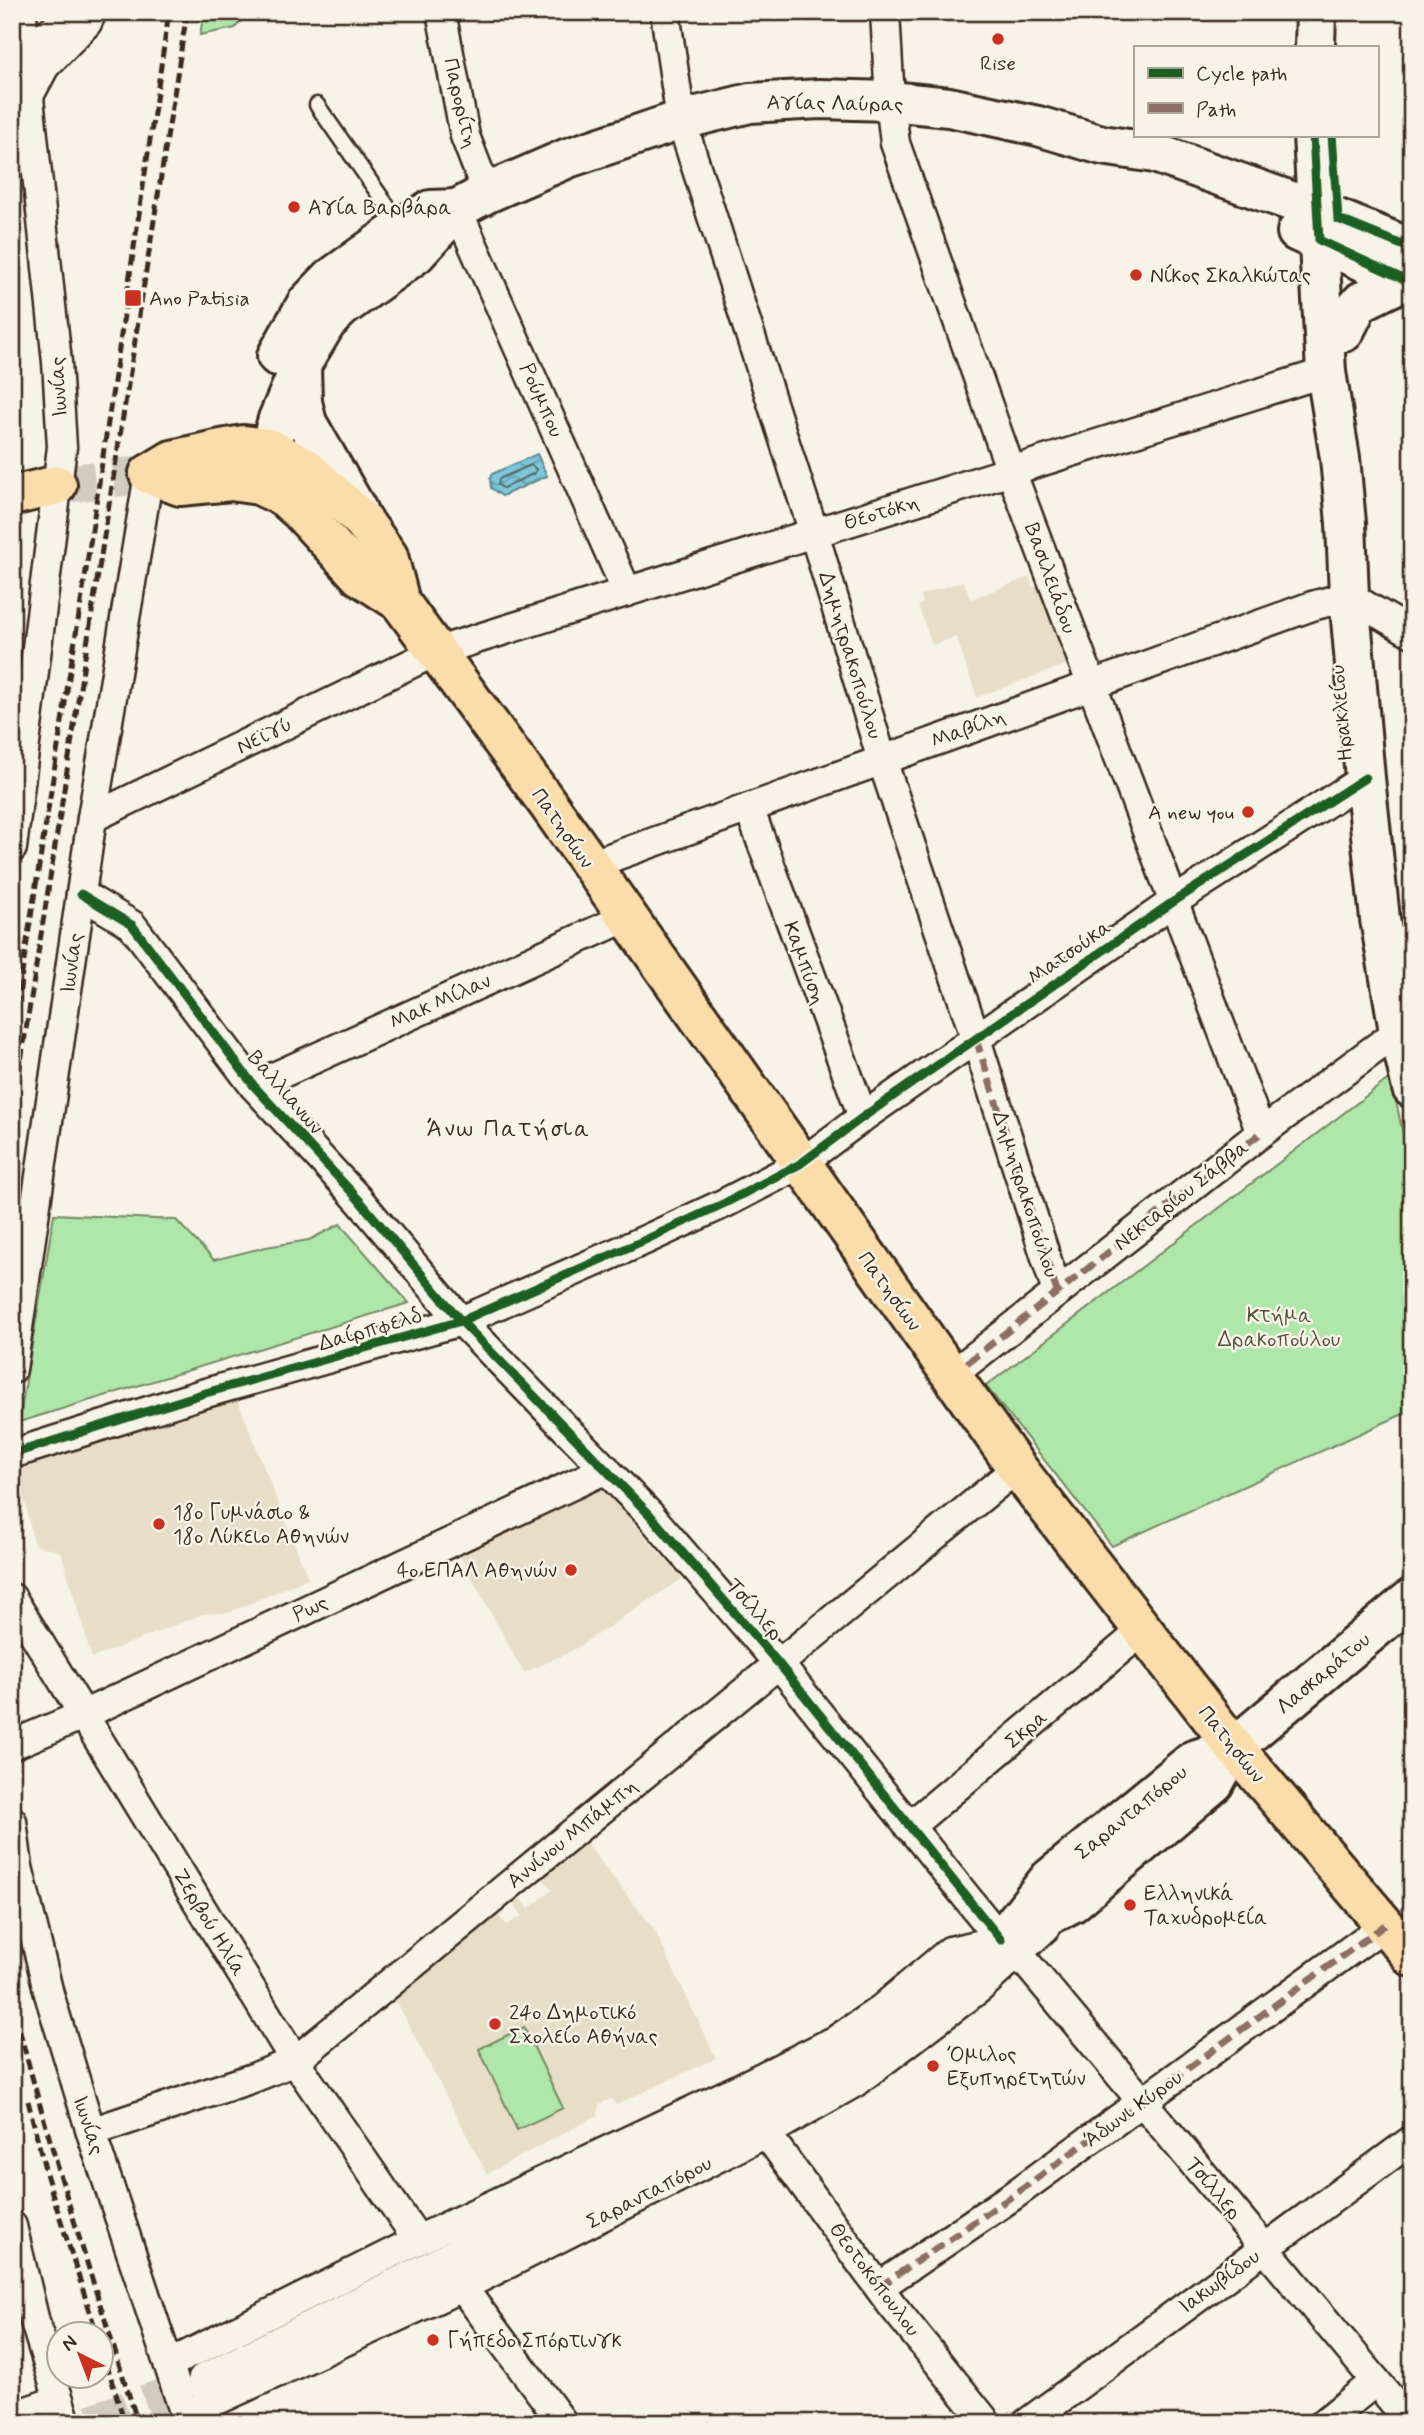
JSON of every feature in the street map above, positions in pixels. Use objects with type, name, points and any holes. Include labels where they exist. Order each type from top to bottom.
[{"type":"main road","points":[[149,474],[172,460],[256,446]]},
{"type":"main road","name":"Πατησίων","points":[[256,446],[305,467],[363,521],[388,556],[400,602],[590,865],[1017,1468],[1234,1747],[1404,1945]]},
{"type":"main road","points":[[149,474],[180,486],[245,483]]},
{"type":"main road","name":"Πατησίων","points":[[245,483],[284,497],[360,576],[400,602]]},
{"type":"main road","points":[[12,496],[57,485]]},
{"type":"street","name":"Ιωνίας","points":[[12,848],[62,447],[57,362],[30,94],[16,53],[22,12]]},
{"type":"street","points":[[16,53],[80,12]]},
{"type":"street","points":[[30,94],[45,66],[88,23],[92,12]]},
{"type":"street","name":"Παρορίτη","points":[[441,12],[465,136],[472,201]]},
{"type":"street","name":"Δημητρακοπούλου","points":[[665,12],[681,120],[814,533],[882,760],[976,1039],[1057,1292]]},
{"type":"street","name":"Βασιλειάδου","points":[[885,12],[895,144],[1011,471],[1261,1133]]},
{"type":"street","name":"Αγίας Λαύρας","points":[[245,483],[256,446],[256,404],[278,354],[307,303],[331,278],[430,210],[472,201],[568,158],[681,120],[750,103],[820,99],[890,101],[962,110],[1038,126],[1101,145],[1155,153],[1217,174],[1410,271]]},
{"type":"street","points":[[1217,174],[1255,176],[1283,172],[1292,167],[1301,156],[1311,136]]},
{"type":"street","name":"Ηρακλείου","points":[[1312,136],[1344,332],[1347,383],[1340,458]]},
{"type":"street","name":"Ηρακλείου","points":[[1332,136],[1326,372],[1340,458],[1349,596],[1380,919],[1412,1088]]},
{"type":"street","name":"Αγίας Λαύρας","points":[[1101,145],[1143,176],[1328,230]]},
{"type":"street","name":"Αγίας Λαύρας","points":[[256,446],[278,419],[301,365],[332,316],[416,254],[472,201]]},
{"type":"street","name":"Ρούμπου","points":[[472,201],[627,592]]},
{"type":"street","points":[[1344,332],[1362,301],[1410,271]]},
{"type":"street","points":[[301,365],[302,402],[307,423],[363,521]]},
{"type":"street","name":"Θεοτόκη","points":[[436,652],[1326,372]]},
{"type":"street","name":"Ιωνίας","points":[[12,1369],[92,818],[149,474]]},
{"type":"street","points":[[1349,596],[1412,633]]},
{"type":"street","name":"Μαβίλη","points":[[590,865],[1090,684],[1311,606],[1349,596]]},
{"type":"street","name":"Νεϊγύ","points":[[92,818],[436,652]]},
{"type":"street","name":"Ματσούκα","points":[[800,1164],[863,1117],[1173,902],[1365,778]]},
{"type":"street","name":"Καμπύση","points":[[749,808],[863,1117]]},
{"type":"street","name":"Βαλλιανων","points":[[81,894],[132,925],[254,1086],[359,1200],[461,1321]]},
{"type":"street","name":"Μακ Μίλαν","points":[[254,1086],[627,917]]},
{"type":"street","name":"Νεκταρίου Σάββα","points":[[967,1363],[1261,1133],[1404,1041]]},
{"type":"street","name":"Δαίρπφελδ","points":[[12,1454],[202,1394],[461,1321],[657,1235],[800,1164]]},
{"type":"street","name":"Τσίλλερ","points":[[461,1321],[650,1516],[779,1664],[909,1827],[1411,2423]]},
{"type":"street","name":"Αννίνου Μπάμπη","points":[[91,2132],[253,2078],[295,2061],[1017,1468]]},
{"type":"street","name":"Ρως","points":[[12,1745],[83,1715],[606,1469]]},
{"type":"street","name":"Ζερβού Ηλία","points":[[12,1598],[295,2061],[418,2239]]},
{"type":"street","name":"Λασκαράτου","points":[[1234,1747],[1412,1598]]},
{"type":"street","name":"Σκρα","points":[[909,1827],[1142,1631]]},
{"type":"street","name":"Σαρανταπόρου","points":[[207,2382],[843,2064],[1072,1903],[1214,1783],[1234,1747]]},
{"type":"street","name":"Σαρανταπόρου","points":[[186,2419],[462,2287],[766,2133],[854,2083],[981,1987],[1049,1879],[1194,1760],[1234,1747]]},
{"type":"street","name":"Ιωνίας","points":[[12,1821],[18,1867],[49,1994],[91,2132],[186,2419]]},
{"type":"street","name":"Άδωνι Κύρου","points":[[878,2287],[1014,2195],[1142,2102],[1404,1945]]},
{"type":"street","name":"Σαρανταπόρου","points":[[169,2364],[418,2239],[734,2091],[836,2040],[880,2010],[950,1951],[1009,1946]]},
{"type":"street","name":"Θεοτοκόπουλου","points":[[766,2133],[878,2287],[987,2423]]},
{"type":"street","name":"Ιακωβίδου","points":[[1027,2423],[1412,2140]]},
{"type":"street","points":[[12,2226],[35,2322],[62,2411],[12,2416]]},
{"type":"street","points":[[462,2287],[564,2423]]},
{"type":"street","points":[[12,2301],[35,2322]]},
{"type":"street","points":[[1324,2423],[1376,2381]]},
{"type":"lane","points":[[317,104],[402,227]]},
{"type":"shaded area","points":[[1029,577],[1033,587],[1038,585],[1066,665],[977,697],[956,637],[932,645],[918,605],[923,603],[921,595],[963,581],[971,599]]},
{"type":"shaded area","name":"18ο Γυμνάσιο & 18ο Λύκειο Αθηνών","points":[[236,1396],[308,1578],[228,1613],[203,1614],[92,1658],[61,1552],[34,1545],[17,1464]]},
{"type":"shaded area","name":"4ο ΕΠΑΛ Αθηνών","points":[[598,1482],[682,1579],[570,1652],[524,1673],[457,1551]]},
{"type":"shaded area","name":"24ο Δημοτικό Σχολείο Αθήνας","points":[[585,1842],[654,1929],[716,2058],[616,2105],[611,2099],[599,2104],[598,2115],[487,2174],[394,1997],[496,1913],[507,1925],[522,1916],[511,1900],[517,1895],[529,1908],[552,1890],[541,1877]]},
{"type":"green space","points":[[204,12],[248,12],[235,28],[200,35]]},
{"type":"green space","name":"Κτήμα Δρακοπούλου","points":[[1391,1077],[1412,1177],[1412,1410],[1112,1546],[986,1386]]},
{"type":"green space","points":[[54,1214],[176,1220],[214,1260],[309,1240],[340,1224],[409,1303],[19,1422]]},
{"type":"green space","points":[[524,2027],[563,2108],[517,2130],[479,2049]]},
{"type":"water","points":[[537,454],[547,476],[502,496],[491,488],[492,474]]},
{"type":"tunnel","points":[[57,485],[149,474]]},
{"type":"tunnel","points":[[92,2423],[207,2382]]},
{"type":"railway","points":[[12,1036],[85,577],[169,12]]},
{"type":"railway","points":[[12,1118],[187,12]]},
{"type":"railway","points":[[12,2001],[56,2160],[138,2423]]},
{"type":"railway","points":[[28,2101],[47,2177],[93,2320]]},
{"type":"railway","points":[[115,2390],[125,2423]]},
{"type":"marked path","points":[[976,1039],[1057,1292]]},
{"type":"marked path","points":[[967,1363],[1261,1133]]},
{"type":"marked path","points":[[879,2287],[1014,2195],[1385,1925]]},
{"type":"cycle path","points":[[1313,136],[1319,240],[1412,283]]},
{"type":"cycle path","points":[[1332,136],[1338,219],[1412,249]]},
{"type":"cycle path","points":[[12,1454],[202,1394],[461,1321],[725,1203],[800,1164],[863,1117],[1173,902],[1365,778]]},
{"type":"cycle path","points":[[81,894],[132,925],[254,1086],[359,1200],[461,1321],[650,1515],[779,1664],[1001,1940]]},
{"type":"place","name":"Rise","points":[[998,39]]},
{"type":"place","name":"Αγία Βαρβάρα","points":[[294,207]]},
{"type":"place","name":"Νίκος Σκαλκώτας","points":[[1136,275]]},
{"type":"place","name":"Ano Patisia","points":[[133,298]]},
{"type":"place","name":"A new you","points":[[1248,812]]},
{"type":"place","name":"18ο Γυμνάσιο & 18ο Λύκειο Αθηνών","points":[[159,1524]]},
{"type":"place","name":"4ο ΕΠΑΛ Αθηνών","points":[[571,1570]]},
{"type":"place","name":"Ελληνικά Ταχυδρομεία","points":[[1130,1905]]},
{"type":"place","name":"24ο Δημοτικό Σχολείο Αθήνας","points":[[495,2024]]},
{"type":"place","name":"Όμιλος Εξυπηρετητών","points":[[933,2066]]},
{"type":"place","name":"Γήπεδο Σπόρτινγκ","points":[[433,2340]]},
{"type":"district","name":"Άνω Πατήσια","points":[[509,1128]]}]
